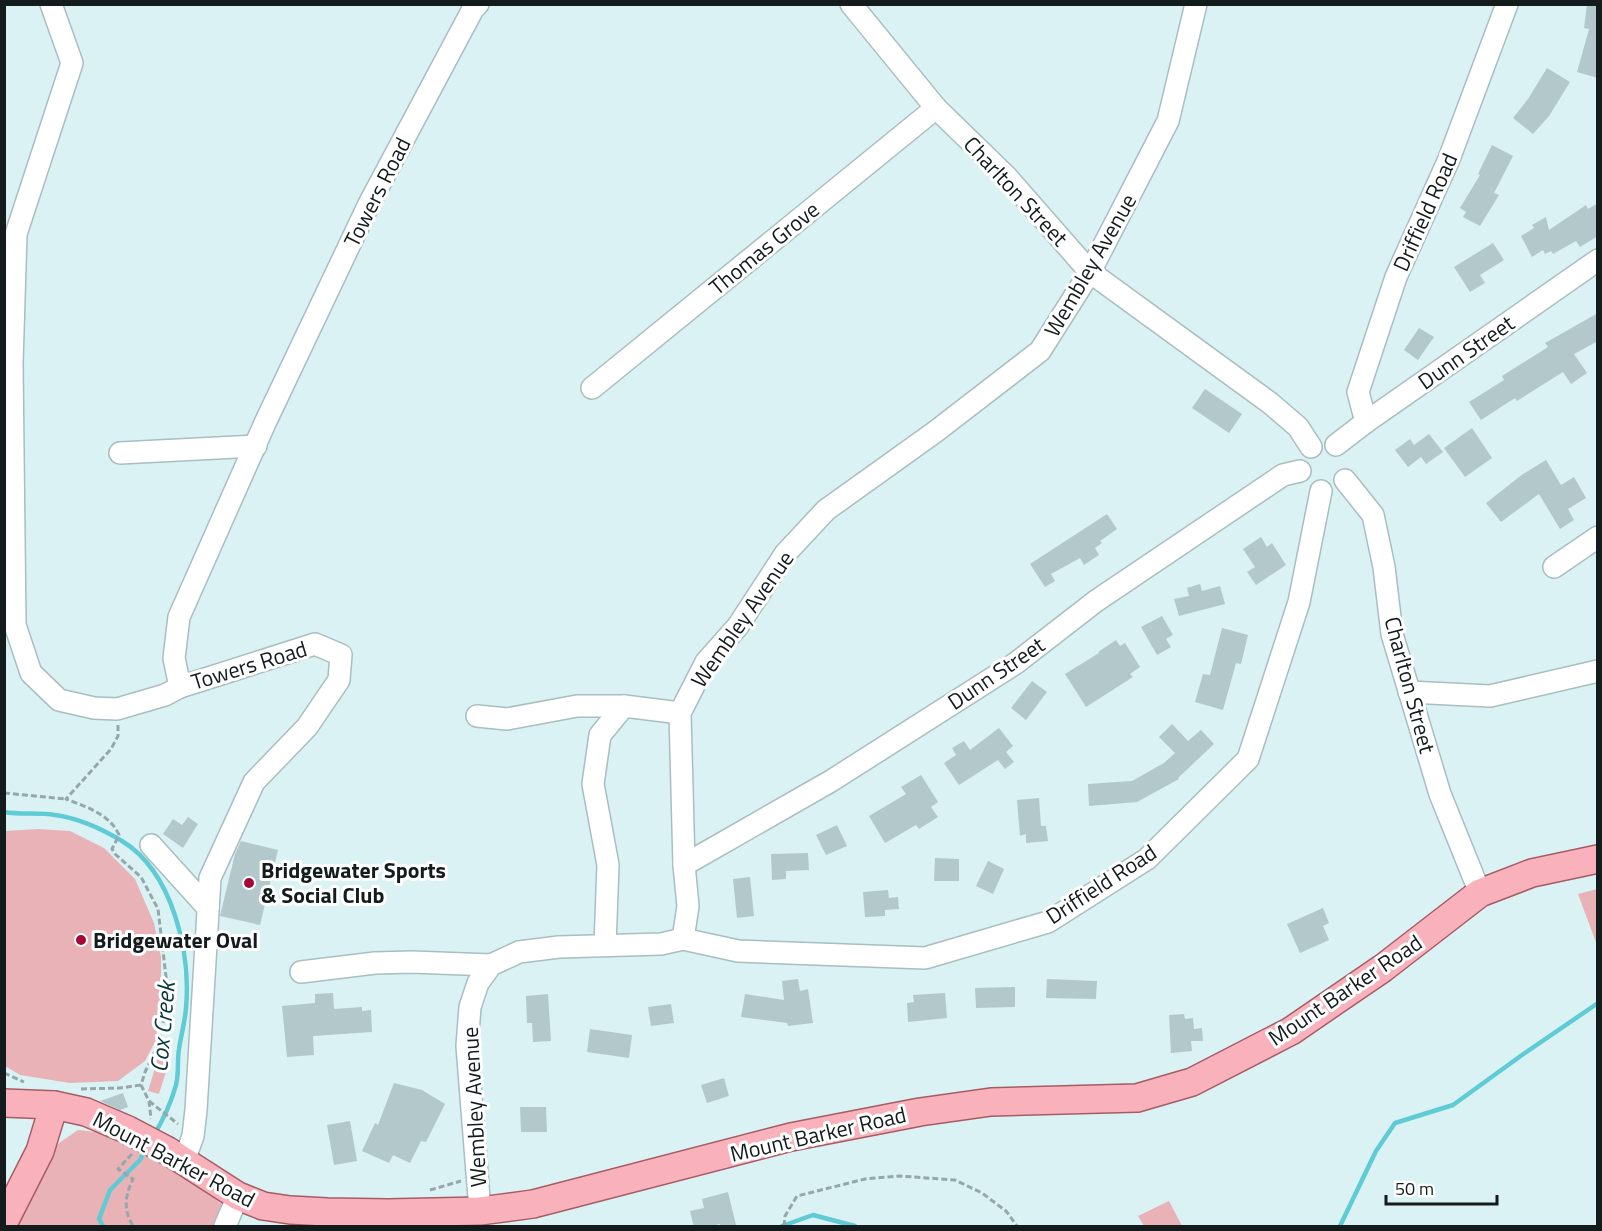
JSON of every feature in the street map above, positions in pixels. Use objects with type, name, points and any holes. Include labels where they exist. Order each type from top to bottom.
[{"type":"main road","name":"Mount Barker Road","points":[[4,1103],[63,1097],[86,1112],[176,1156],[238,1196],[263,1206],[327,1219],[383,1220],[533,1204],[791,1137],[898,1116],[991,1102],[1137,1098],[1192,1082],[1291,1031],[1383,968],[1480,893],[1532,873],[1598,859]]},
{"type":"main road","points":[[7,1212],[40,1151],[63,1097]]},
{"type":"street","points":[[51,4],[72,63],[16,234],[12,364],[15,625],[31,673],[59,700],[94,708],[117,709],[165,695],[180,687]]},
{"type":"street","name":"Charlton Street","points":[[851,4],[936,108],[1006,176],[1090,272],[1270,404],[1298,427],[1311,447]]},
{"type":"street","name":"Wembley Avenue","points":[[683,939],[688,906],[684,866],[680,713],[706,662],[738,626],[786,554],[826,510],[935,432],[1040,351],[1090,272],[1168,121],[1196,4]]},
{"type":"street","name":"Driffield Road","points":[[1366,422],[1358,392],[1396,278],[1449,159],[1506,4]]},
{"type":"street","name":"Towers Road","points":[[176,1156],[193,1136],[210,878],[254,782],[307,727],[339,680],[341,655],[315,644],[180,687],[174,658],[179,617],[369,204],[474,6]]},
{"type":"street","name":"Thomas Grove","points":[[592,388],[936,108]]},
{"type":"street","name":"Dunn Street","points":[[1336,446],[1366,422],[1598,260]]},
{"type":"street","points":[[1323,442],[1336,446],[1344,452],[1349,471],[1339,487],[1330,491],[1321,491],[1307,484],[1300,471],[1302,457],[1311,447],[1323,442]]},
{"type":"street","points":[[120,453],[256,446]]},
{"type":"street","name":"Dunn Street","points":[[684,866],[831,781],[1016,663],[1096,601],[1283,475],[1300,471]]},
{"type":"street","name":"Charlton Street","points":[[1345,480],[1372,515],[1384,567],[1392,634],[1440,794],[1480,893]]},
{"type":"street","name":"Driffield Road","points":[[683,939],[738,951],[926,958],[1048,922],[1147,860],[1248,759],[1299,602],[1321,491]]},
{"type":"street","points":[[1554,567],[1598,537]]},
{"type":"street","points":[[1409,692],[1490,696],[1598,671]]},
{"type":"street","points":[[477,716],[507,719],[577,705],[624,706],[680,713]]},
{"type":"street","points":[[605,945],[608,865],[594,784],[600,735],[624,706]]},
{"type":"street","points":[[151,845],[208,908]]},
{"type":"street","points":[[301,972],[385,963],[491,965],[519,952],[605,945],[661,944],[683,939]]},
{"type":"street","name":"Wembley Avenue","points":[[480,1211],[467,1046],[470,1006],[478,983],[491,965]]},
{"type":"street","points":[[225,1227],[238,1196]]},
{"type":"path","points":[[66,799],[111,749],[118,735],[117,709]]},
{"type":"path","points":[[4,793],[66,799],[103,815],[116,828],[119,834],[112,849],[141,877],[158,909],[168,985],[159,1043],[141,1085],[149,1101],[178,1124]]},
{"type":"path","points":[[4,1073],[30,1084]]},
{"type":"path","points":[[63,1097],[141,1085]]},
{"type":"path","points":[[133,1227],[125,1204],[126,1193],[133,1179],[118,1169],[138,1136],[149,1101]]},
{"type":"path","points":[[784,1227],[785,1216],[797,1196],[865,1179],[900,1176],[955,1180],[982,1193],[1006,1211],[1017,1227]]},
{"type":"path","points":[[424,1192],[465,1179]]},
{"type":"shaded area","name":"Bridgewater Oval","points":[[38,829],[70,831],[104,848],[135,879],[154,923],[161,957],[161,1000],[156,1040],[145,1061],[118,1081],[70,1083],[20,1075],[5,1066],[5,831]]},
{"type":"shaded area","points":[[1598,889],[1597,945],[1578,894]]},
{"type":"shaded area","points":[[158,1058],[169,1062],[159,1094],[148,1091]]},
{"type":"shaded area","points":[[78,1130],[106,1133],[161,1163],[211,1195],[224,1206],[221,1226],[12,1226],[40,1169],[59,1143]]},
{"type":"shaded area","points":[[1169,1201],[1182,1226],[1144,1226],[1138,1216]]},
{"type":"building","points":[[1587,4],[1598,4],[1598,78],[1577,72],[1589,29],[1584,28]]},
{"type":"building","points":[[1547,68],[1570,82],[1549,116],[1533,134],[1513,118]]},
{"type":"building","points":[[1492,145],[1513,156],[1494,193],[1499,195],[1480,226],[1463,217],[1466,212],[1460,208],[1480,175],[1478,174]]},
{"type":"building","points":[[1598,203],[1598,236],[1580,247],[1576,241],[1553,254],[1551,251],[1545,254],[1543,250],[1532,257],[1521,236],[1534,228],[1532,225],[1546,217],[1549,230],[1586,205],[1588,209]]},
{"type":"building","points":[[1493,243],[1504,260],[1480,275],[1485,283],[1470,292],[1454,267]]},
{"type":"building","points":[[1598,313],[1598,341],[1574,354],[1587,373],[1571,384],[1563,372],[1517,401],[1515,398],[1481,420],[1469,402],[1504,380],[1502,376],[1548,347],[1545,343]]},
{"type":"building","points":[[1419,328],[1434,337],[1418,360],[1404,350]]},
{"type":"building","points":[[1205,389],[1242,414],[1229,433],[1192,408]]},
{"type":"building","points":[[1472,428],[1492,458],[1465,477],[1444,448]]},
{"type":"building","points":[[1429,434],[1443,452],[1426,464],[1421,457],[1408,467],[1395,450],[1410,439],[1414,445]]},
{"type":"building","points":[[1546,460],[1561,485],[1574,477],[1586,498],[1568,509],[1574,520],[1560,529],[1539,494],[1501,522],[1486,503],[1523,474]]},
{"type":"building","points":[[1107,514],[1117,529],[1100,541],[1102,543],[1095,548],[1099,555],[1084,565],[1080,558],[1051,574],[1055,581],[1045,587],[1030,564]]},
{"type":"building","points":[[1261,537],[1267,547],[1272,543],[1286,565],[1256,585],[1247,572],[1255,567],[1243,549]]},
{"type":"building","points":[[1200,584],[1202,591],[1220,586],[1225,604],[1179,616],[1174,599],[1189,596],[1187,588]]},
{"type":"building","points":[[1162,616],[1173,635],[1166,639],[1171,647],[1157,655],[1141,627]]},
{"type":"building","points":[[1222,628],[1248,635],[1241,664],[1236,663],[1223,710],[1195,702],[1203,674],[1210,675]]},
{"type":"building","points":[[1116,640],[1120,646],[1125,643],[1140,667],[1130,674],[1133,677],[1086,707],[1065,674]]},
{"type":"building","points":[[1032,681],[1047,692],[1026,720],[1011,708]]},
{"type":"building","points":[[1172,724],[1188,741],[1201,730],[1214,744],[1179,779],[1137,802],[1089,806],[1088,784],[1132,781],[1164,763],[1175,753],[1159,737]]},
{"type":"building","points":[[999,728],[1013,746],[1006,752],[1014,762],[1005,769],[998,760],[959,785],[944,763],[956,755],[952,748],[964,741],[970,750]]},
{"type":"building","points":[[921,775],[938,802],[931,807],[938,817],[919,829],[916,825],[885,843],[869,816],[906,794],[901,787]]},
{"type":"building","points":[[1039,798],[1041,826],[1046,826],[1048,841],[1026,843],[1026,834],[1020,836],[1017,800]]},
{"type":"building","points":[[188,817],[198,824],[183,848],[163,834],[173,819],[182,825]]},
{"type":"building","points":[[837,825],[847,846],[826,855],[816,835]]},
{"type":"building","name":"Bridgewater Sports & Social Club","points":[[241,841],[278,850],[260,925],[220,916],[235,854]]},
{"type":"building","points":[[808,853],[809,870],[786,871],[786,879],[772,880],[771,854]]},
{"type":"building","points":[[935,858],[959,859],[959,881],[934,881]]},
{"type":"building","points":[[988,861],[1004,869],[993,894],[976,886]]},
{"type":"building","points":[[750,877],[754,916],[737,918],[733,879]]},
{"type":"building","points":[[888,890],[889,898],[898,897],[899,909],[885,910],[885,916],[865,917],[863,892]]},
{"type":"building","points":[[1323,908],[1329,923],[1323,926],[1329,940],[1300,953],[1287,924]]},
{"type":"building","points":[[798,979],[800,991],[808,989],[813,1023],[788,1026],[787,1023],[741,1017],[745,994],[784,1000],[782,981]]},
{"type":"building","points":[[1047,979],[1097,981],[1096,999],[1046,998]]},
{"type":"building","points":[[1015,987],[1015,1007],[976,1008],[975,988]]},
{"type":"building","points":[[333,993],[334,1009],[362,1007],[362,1011],[371,1010],[372,1032],[313,1036],[314,1055],[287,1057],[282,1006],[315,1003],[315,994]]},
{"type":"building","points":[[945,993],[947,1018],[908,1022],[907,1003],[914,1002],[913,995]]},
{"type":"building","points":[[548,994],[551,1041],[533,1042],[532,1023],[527,1023],[526,996]]},
{"type":"building","points":[[671,1004],[674,1023],[651,1026],[648,1007]]},
{"type":"building","points":[[1184,1014],[1185,1019],[1193,1018],[1194,1029],[1202,1028],[1203,1041],[1191,1041],[1192,1051],[1171,1053],[1169,1015]]},
{"type":"building","points":[[590,1029],[632,1035],[629,1058],[587,1052]]},
{"type":"building","points":[[724,1078],[729,1096],[707,1103],[701,1085]]},
{"type":"building","points":[[394,1083],[422,1090],[445,1104],[426,1142],[421,1141],[410,1163],[393,1155],[389,1163],[362,1151],[375,1123],[378,1125]]},
{"type":"building","points":[[123,1093],[128,1107],[120,1110],[100,1101]]},
{"type":"building","points":[[520,1107],[546,1107],[547,1132],[521,1132]]},
{"type":"building","points":[[350,1121],[357,1161],[334,1165],[327,1125]]},
{"type":"building","points":[[728,1192],[736,1225],[694,1227],[690,1211],[704,1208],[702,1199]]},
{"type":"waterway","name":"Cox Creek","points":[[4,812],[64,816],[106,832],[140,855],[154,872],[166,893],[181,939],[187,986],[186,1008],[176,1085],[154,1135]]},
{"type":"waterway","points":[[1340,1226],[1376,1151],[1395,1123],[1453,1105],[1598,1003]]},
{"type":"waterway","name":"Cox Creek","points":[[103,1226],[99,1219],[110,1190],[140,1160],[145,1150]]},
{"type":"waterway","name":"Cox Creek","points":[[782,1226],[813,1215],[855,1226]]},
{"type":"place","name":"Bridgewater Sports & Social Club","points":[[249,883]]},
{"type":"place","name":"Bridgewater Oval","points":[[81,940]]}]
